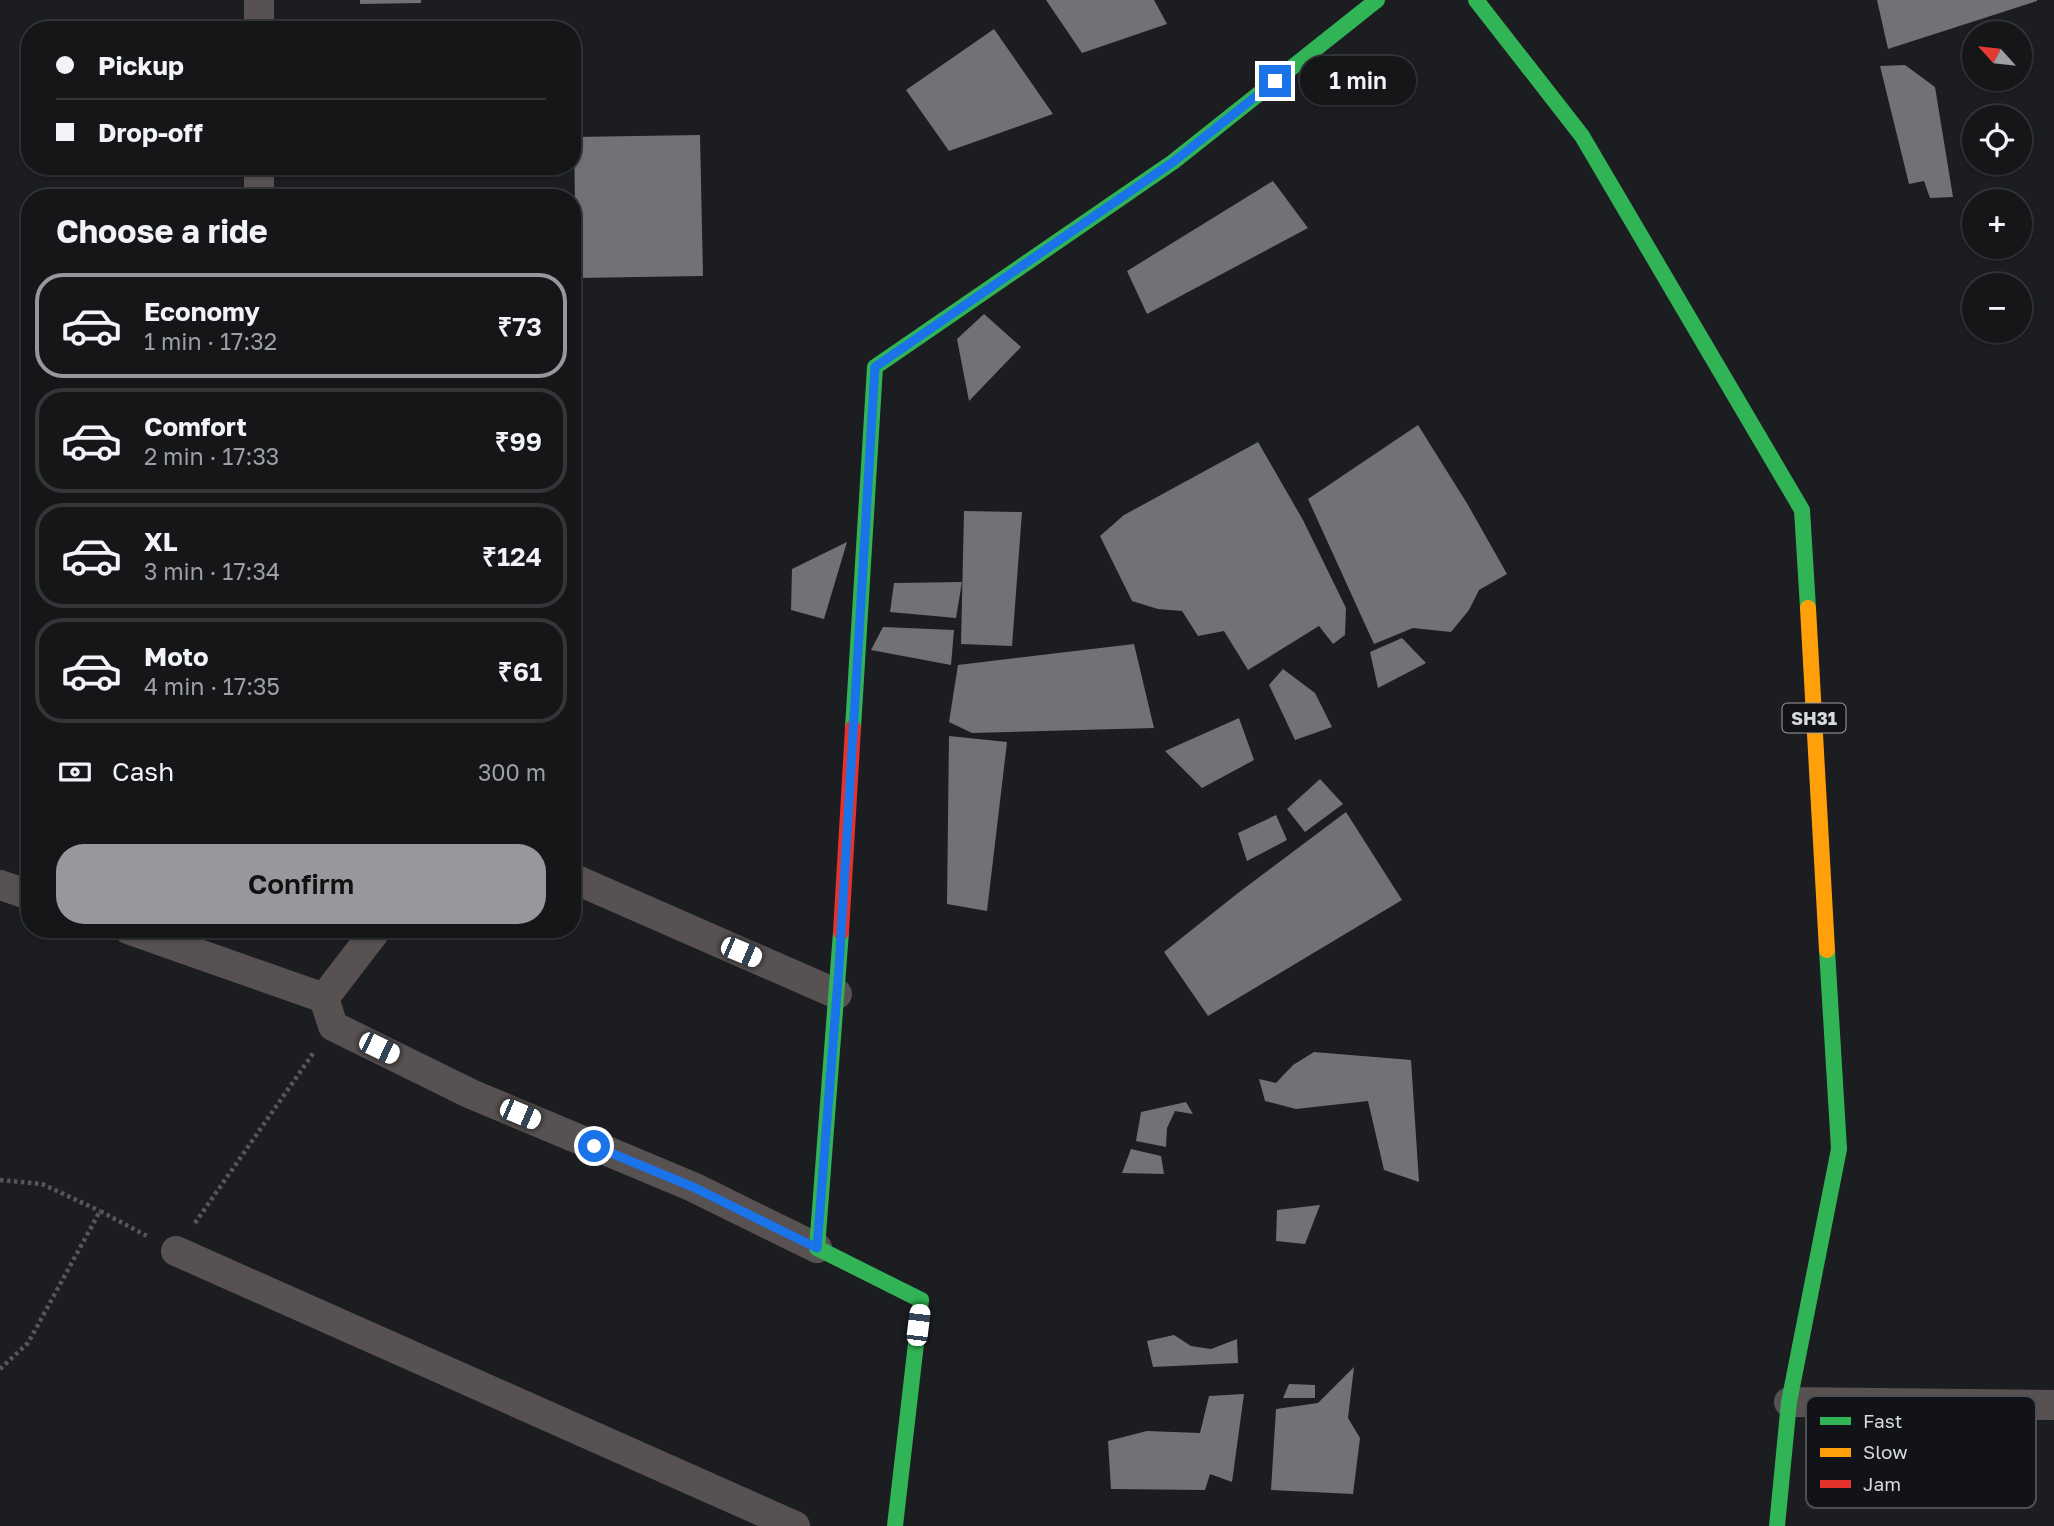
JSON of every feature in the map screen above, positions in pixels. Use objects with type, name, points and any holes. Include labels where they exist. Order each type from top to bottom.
[{"type":"street","points":[[259,0],[259,21]]},
{"type":"street","points":[[817,1248],[837,994],[875,367],[1173,162],[1377,0]]},
{"type":"street","name":"SH31","points":[[1476,0],[1582,136],[1802,510],[1839,1149],[1789,1402],[1777,1526]]},
{"type":"street","points":[[581,882],[837,994]]},
{"type":"street","points":[[0,885],[21,892]]},
{"type":"street","points":[[150,938],[328,1012],[471,1094],[693,1187],[921,1300],[895,1526]]},
{"type":"street","points":[[328,1012],[372,938]]},
{"type":"street","points":[[176,1251],[795,1526]]},
{"type":"street","points":[[1789,1402],[1806,1402]]},
{"type":"street","points":[[2036,1405],[2054,1405]]},
{"type":"path","points":[[0,1180],[42,1184],[176,1251],[328,1012]]},
{"type":"path","points":[[0,1370],[29,1343],[100,1211]]},
{"type":"building","points":[[360,0],[421,0],[421,3],[360,4]]},
{"type":"building","points":[[1046,0],[1154,0],[1167,24],[1082,53]]},
{"type":"building","points":[[1877,0],[2037,0],[1975,21],[1962,21],[1962,25],[1888,49]]},
{"type":"building","points":[[994,29],[1053,114],[949,151],[906,90]]},
{"type":"building","points":[[1905,65],[1935,87],[1953,197],[1930,198],[1924,181],[1909,184],[1880,66]]},
{"type":"building","points":[[700,135],[703,276],[581,278],[581,189],[575,189],[575,175],[581,175],[581,137]]},
{"type":"building","points":[[364,175],[454,175],[364,177]]},
{"type":"building","points":[[1273,181],[1308,228],[1147,314],[1127,271]]},
{"type":"building","points":[[984,314],[1021,347],[969,401],[957,339]]},
{"type":"building","points":[[1418,425],[1507,574],[1479,590],[1469,610],[1451,632],[1413,628],[1374,644],[1308,499]]},
{"type":"building","points":[[1258,442],[1303,520],[1346,608],[1345,635],[1333,644],[1319,626],[1248,670],[1224,631],[1198,636],[1182,611],[1158,609],[1132,601],[1100,536],[1124,515]]},
{"type":"building","points":[[964,511],[1022,512],[1012,646],[961,644]]},
{"type":"building","points":[[847,542],[824,619],[791,610],[792,569]]},
{"type":"building","points":[[962,582],[956,618],[890,612],[894,583]]},
{"type":"building","points":[[883,627],[954,630],[951,665],[871,650]]},
{"type":"building","points":[[1402,638],[1426,663],[1378,688],[1370,652]]},
{"type":"building","points":[[1134,644],[1154,728],[972,733],[949,722],[958,665]]},
{"type":"building","points":[[1283,669],[1315,693],[1332,727],[1295,740],[1269,685]]},
{"type":"building","points":[[1239,718],[1254,760],[1202,788],[1165,751]]},
{"type":"building","points":[[949,736],[1007,742],[987,911],[947,904]]},
{"type":"building","points":[[1320,779],[1343,804],[1305,832],[1287,809]]},
{"type":"building","points":[[1346,812],[1402,900],[1208,1016],[1164,952]]},
{"type":"building","points":[[1276,815],[1287,840],[1247,861],[1238,833]]},
{"type":"building","points":[[1314,1052],[1411,1060],[1419,1182],[1384,1170],[1368,1101],[1296,1109],[1265,1101],[1259,1079],[1276,1083],[1293,1065]]},
{"type":"building","points":[[1186,1102],[1193,1114],[1175,1111],[1167,1128],[1166,1147],[1136,1141],[1141,1112]]},
{"type":"building","points":[[1131,1149],[1161,1156],[1164,1174],[1122,1173]]},
{"type":"building","points":[[1320,1205],[1305,1244],[1276,1241],[1277,1210]]},
{"type":"building","points":[[1174,1335],[1191,1346],[1211,1349],[1237,1339],[1238,1363],[1153,1367],[1147,1341]]},
{"type":"building","points":[[1354,1367],[1348,1418],[1360,1438],[1353,1494],[1271,1490],[1276,1409],[1318,1403]]},
{"type":"building","points":[[1289,1384],[1315,1385],[1315,1398],[1283,1398]]},
{"type":"building","points":[[1244,1394],[1232,1482],[1210,1474],[1205,1490],[1111,1489],[1108,1441],[1147,1431],[1200,1433],[1209,1396]]},
{"type":"traffic: fast","points":[[853,728],[875,367],[1173,162],[1377,0]]},
{"type":"traffic: fast","points":[[1476,0],[1582,136],[1802,510],[1808,608]]},
{"type":"traffic: fast","points":[[841,932],[817,1248],[921,1300],[895,1526]]},
{"type":"traffic: fast","points":[[1777,1526],[1789,1402],[1839,1149],[1827,950]]},
{"type":"traffic: slow","points":[[1808,608],[1827,950]]},
{"type":"traffic: jam","points":[[841,932],[853,728]]},
{"type":"route","points":[[594,1146],[693,1187],[817,1248],[839,967],[875,367],[1173,162],[1275,81]]}]
